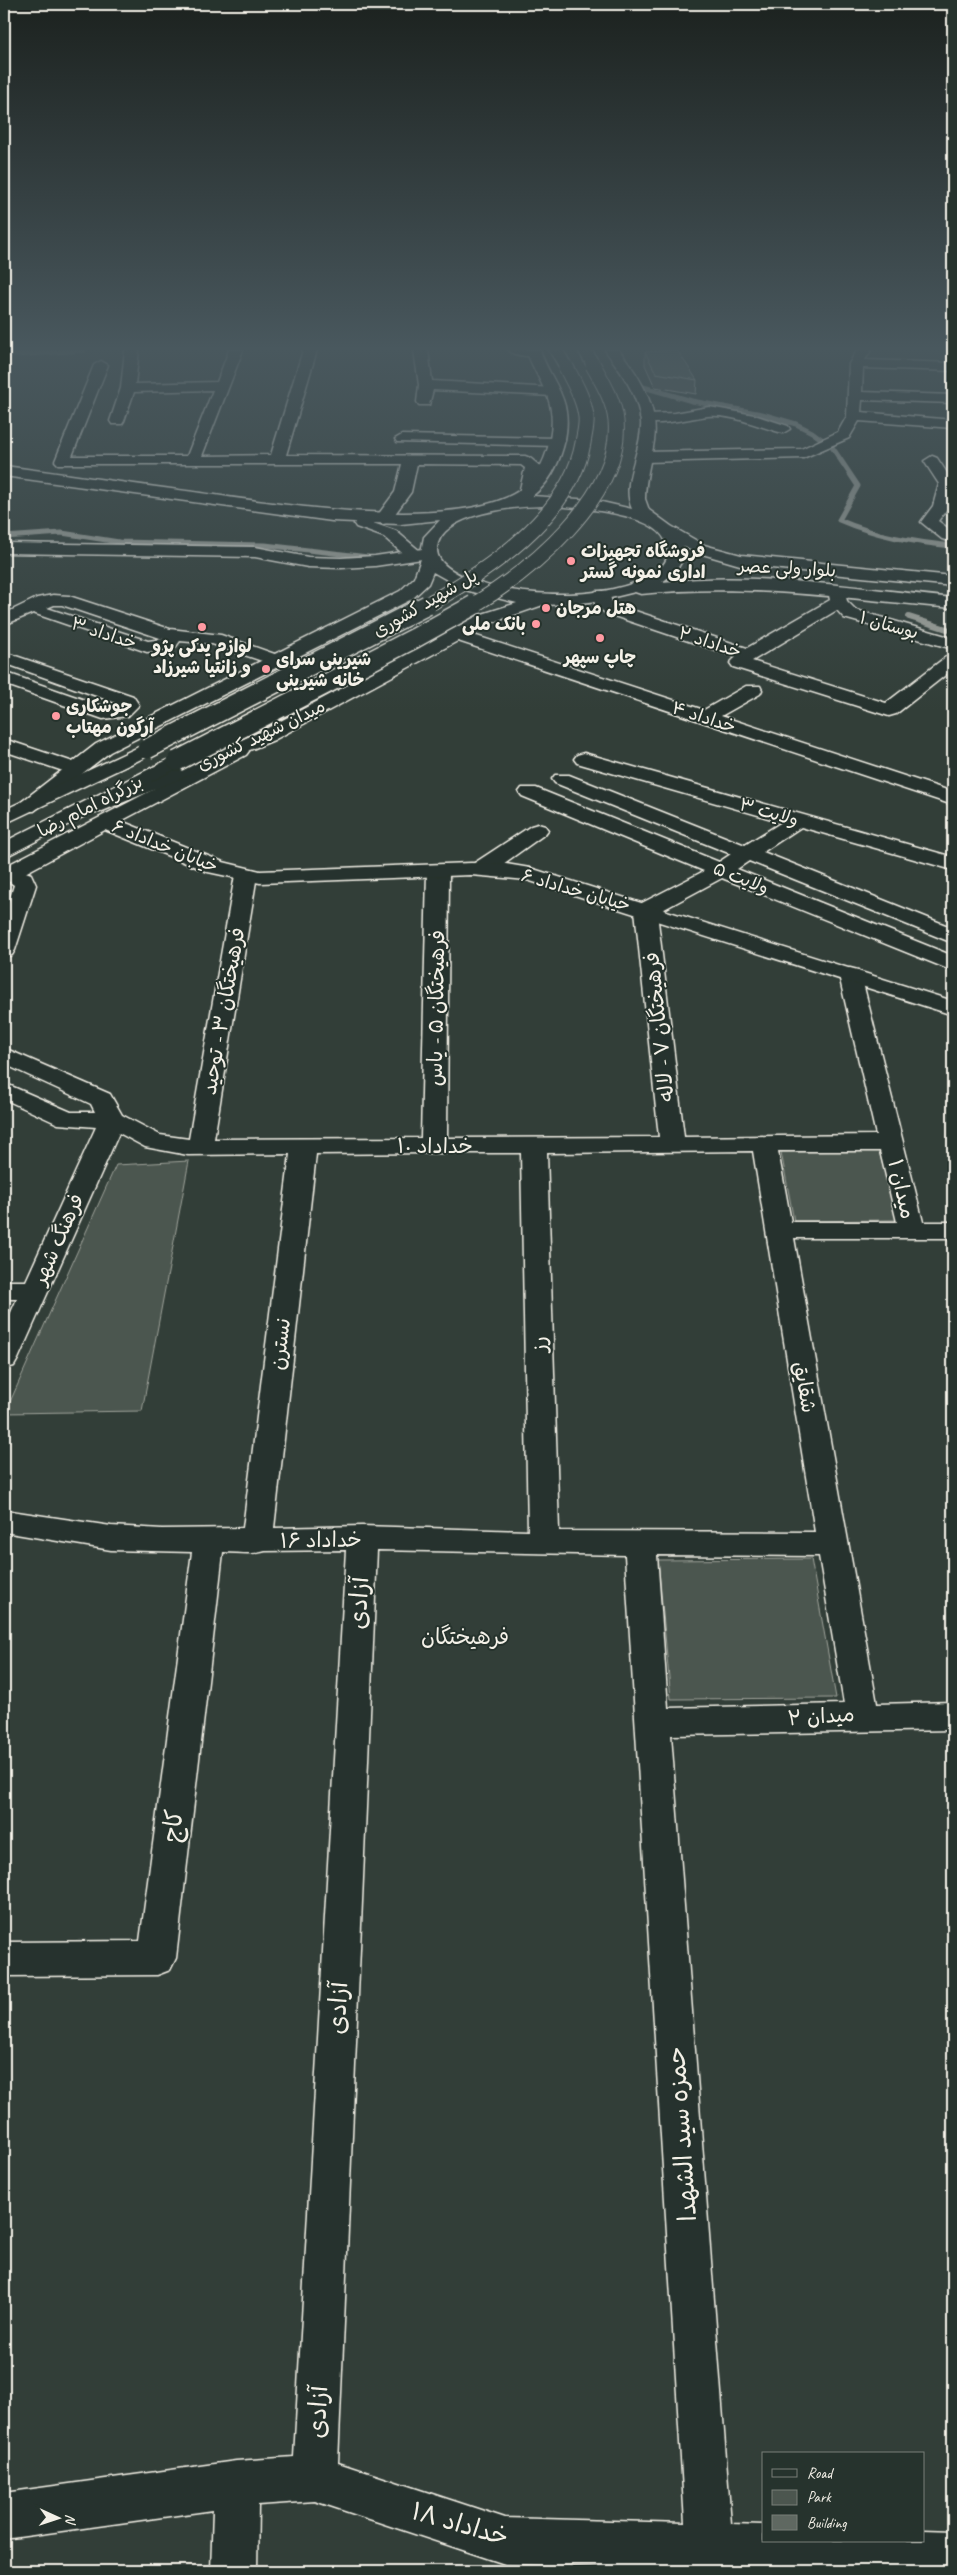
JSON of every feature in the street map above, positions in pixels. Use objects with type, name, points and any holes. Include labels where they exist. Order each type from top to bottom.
[{"type":"main road","points":[[43,476],[51,470]]},
{"type":"main road","points":[[383,519],[403,492],[408,470]]},
{"type":"main road","points":[[527,493],[532,470]]},
{"type":"main road","points":[[27,807],[103,748],[397,600],[419,584],[425,575],[425,554],[429,543],[439,529],[458,517],[527,493],[538,483],[544,470]]},
{"type":"main road","points":[[551,470],[551,478],[560,485],[584,491],[617,489],[632,482],[639,470]]},
{"type":"main road","name":"پل شهید کشوری","points":[[147,749],[433,602],[490,565],[536,526],[562,495],[574,470]]},
{"type":"main road","name":"پل شهید کشوری","points":[[177,761],[468,608],[536,560],[566,532],[591,501],[606,470]]},
{"type":"main road","name":"میدان شهید کشوری","points":[[57,823],[266,736],[484,619],[531,602],[609,594],[653,580],[673,563],[677,554],[676,544],[670,535],[642,510],[636,498],[642,470]]},
{"type":"main road","points":[[938,470],[947,484],[942,506],[929,522],[948,536],[953,537]]},
{"type":"main road","points":[[4,471],[332,516],[383,519],[436,518],[531,501],[579,502],[622,510],[658,525]]},
{"type":"main road","name":"میدان شهید کشوری","points":[[332,516],[390,534],[425,554],[438,568],[450,576],[483,589],[523,597],[571,598]]},
{"type":"main road","name":"بلوار ولی عصر","points":[[658,525],[690,545],[729,557],[760,563],[953,581]]},
{"type":"main road","points":[[4,548],[255,552],[308,562],[332,563],[375,562],[425,554]]},
{"type":"main road","points":[[729,557],[706,558],[695,566],[700,573],[713,578],[787,586]]},
{"type":"main road","name":"بلوار ولی عصر","points":[[609,594],[682,585],[787,586],[838,597],[953,603]]},
{"type":"main road","points":[[397,600],[430,591],[464,592],[487,604],[489,614],[484,619]]},
{"type":"main road","name":"خداداد ۲","points":[[609,594],[604,604],[611,610],[750,655]]},
{"type":"main road","points":[[750,655],[838,597]]},
{"type":"main road","name":"بوستان ۱","points":[[838,597],[850,614],[953,644]]},
{"type":"main road","name":"خداداد ۳","points":[[4,620],[43,602],[38,608],[42,612],[147,647],[168,644],[172,639],[168,634],[215,639],[277,661]]},
{"type":"main road","name":"خداداد ۴","points":[[456,634],[953,799]]},
{"type":"main road","name":"خداداد ۲","points":[[750,655],[739,663],[889,710],[953,660]]},
{"type":"main road","points":[[4,656],[126,700],[130,705],[122,712],[99,712]]},
{"type":"main road","points":[[4,678],[128,723],[130,726],[125,737]]},
{"type":"main road","points":[[706,717],[753,690]]},
{"type":"main road","points":[[6,873],[266,736]]},
{"type":"main road","points":[[4,745],[75,769]]},
{"type":"main road","name":"بزرگراه امام رضا","points":[[4,818],[147,749]]},
{"type":"main road","name":"ولایت ۳","points":[[584,759],[953,864]]},
{"type":"main road","name":"بزرگراه امام رضا","points":[[4,850],[177,761]]},
{"type":"main road","name":"ولایت ۵","points":[[562,779],[953,936]]},
{"type":"main road","name":"ولایت ۵","points":[[529,792],[953,964]]},
{"type":"main road","points":[[646,910],[721,870],[798,820]]},
{"type":"main road","name":"خیابان خداداد ۶","points":[[104,822],[216,868],[246,875],[285,878],[482,869],[506,870],[543,877],[953,1008]]},
{"type":"main road","points":[[482,869],[538,830]]},
{"type":"main road","name":"فرهیختگان ۵ - یاس","points":[[434,1146],[438,870]]},
{"type":"main road","points":[[4,950],[25,885],[20,877],[6,873]]},
{"type":"main road","name":"فرهیختگان ۳ - توحید","points":[[200,1147],[246,875]]},
{"type":"main road","name":"فرهیختگان ۷ - لاله","points":[[646,910],[672,1144]]},
{"type":"main road","points":[[850,975],[891,1143]]},
{"type":"main road","points":[[4,1055],[100,1099],[112,1120]]},
{"type":"main road","name":"خداداد ۱۰","points":[[4,1090],[66,1118],[112,1120],[164,1145],[200,1147],[764,1144]]},
{"type":"main road","name":"فرهنگ شهر","points":[[4,1359],[112,1120]]},
{"type":"main road","name":"میدان ۱","points":[[764,1144],[891,1143],[912,1230],[778,1230]]},
{"type":"main road","points":[[764,1144],[778,1230]]},
{"type":"main road","name":"رز","points":[[534,1145],[544,1543]]},
{"type":"main road","name":"نسترن","points":[[257,1542],[304,1146]]},
{"type":"main road","name":"شقایق","points":[[778,1230],[832,1544]]},
{"type":"main road","points":[[912,1230],[953,1230]]},
{"type":"main road","points":[[4,1290],[35,1290]]},
{"type":"main road","name":"خداداد ۱۶","points":[[4,1521],[135,1540],[257,1542],[362,1538],[544,1543],[640,1543]]},
{"type":"main road","name":"آزادی","points":[[315,2478],[362,1538]]},
{"type":"main road","name":"کاج","points":[[4,1959],[157,1958],[209,1541]]},
{"type":"main road","points":[[654,1722],[640,1543],[832,1544]]},
{"type":"main road","name":"میدان ۲","points":[[654,1722],[863,1718],[832,1544]]},
{"type":"main road","points":[[863,1718],[953,1716]]},
{"type":"main road","name":"حمزه سید الشهدا","points":[[654,1722],[706,2558]]},
{"type":"main road","name":"خداداد ۱۸","points":[[4,2516],[236,2484],[315,2478],[505,2541],[706,2558],[952,2557]]},
{"type":"main road","points":[[234,2571],[236,2484]]},
{"type":"green space","points":[[879,1151],[897,1220],[794,1221],[781,1152]]},
{"type":"green space","points":[[189,1161],[142,1411],[5,1413],[116,1165]]},
{"type":"green space","points":[[811,1559],[836,1698],[671,1699],[658,1560]]},
{"type":"waterway","points":[[847,470],[858,486],[839,520],[895,538],[953,546]]},
{"type":"waterway","points":[[4,537],[62,533],[119,542],[265,545],[368,557]]},
{"type":"waterway","points":[[909,617],[953,631]]},
{"type":"place","name":"فروشگاه تجهیزات اداری نمونه گستر","points":[[571,561]]},
{"type":"place","name":"هتل مرجان","points":[[546,608]]},
{"type":"place","name":"بانک ملی","points":[[536,624]]},
{"type":"place","name":"لوازم یدکی پژو و زانتیا شیرزاد","points":[[202,627]]},
{"type":"place","name":"چاپ سپهر","points":[[600,638]]},
{"type":"place","name":"شیرینی سرای خانه شیرینی","points":[[266,669]]},
{"type":"place","name":"جوشکاری آرگون مهتاب","points":[[56,716]]},
{"type":"district","name":"فرهیختگان","points":[[465,1637]]}]
